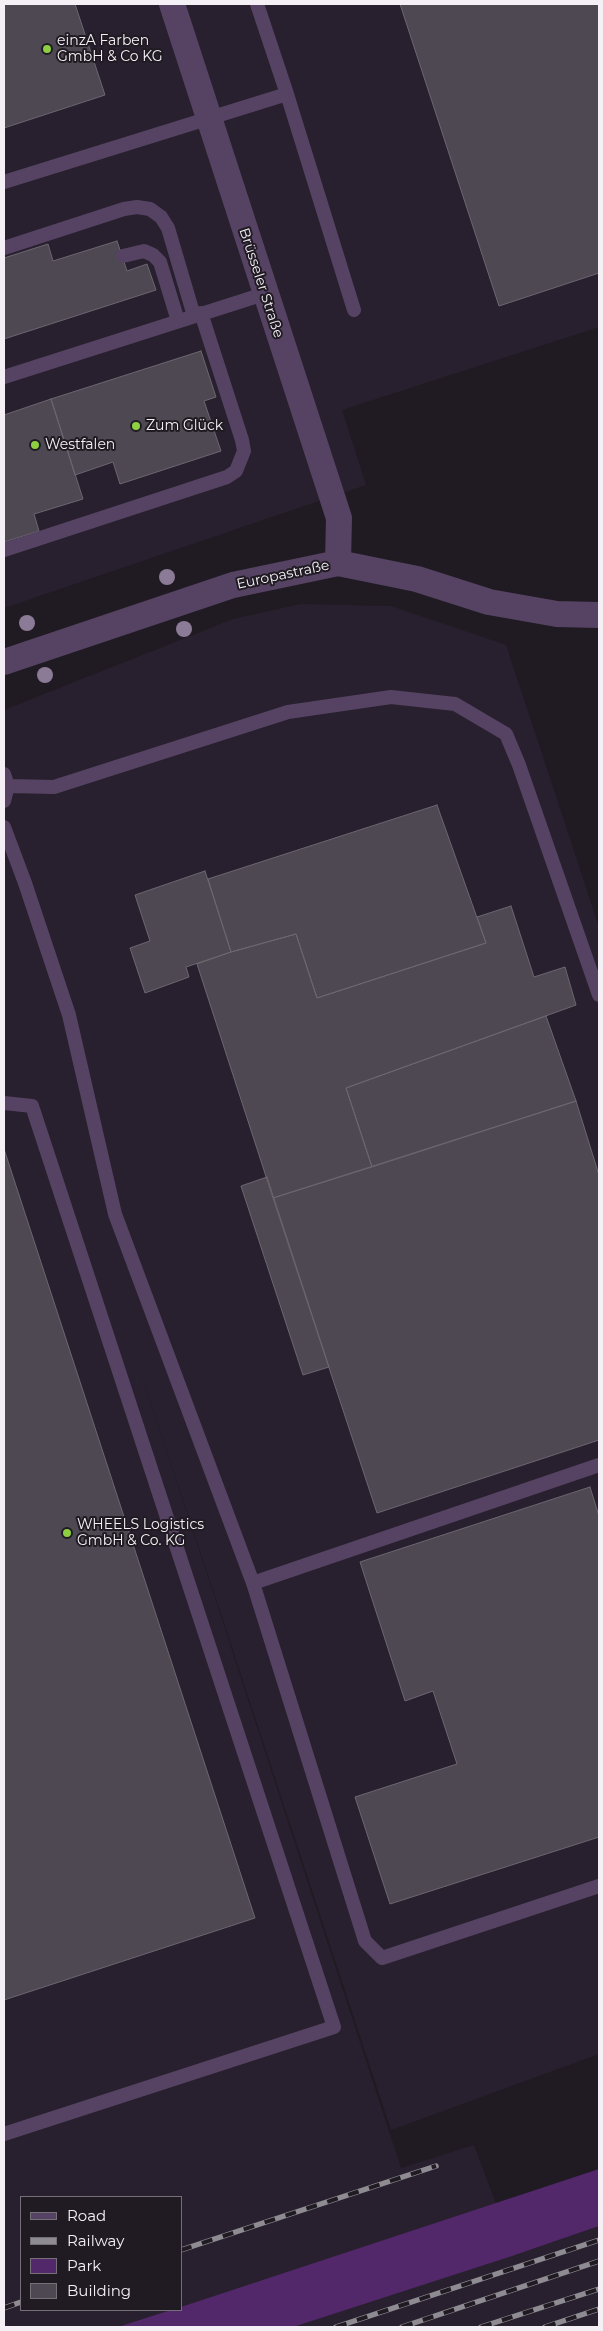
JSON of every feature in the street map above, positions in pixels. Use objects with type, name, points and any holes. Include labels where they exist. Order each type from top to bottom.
[{"type":"street","name":"Brüsseler Straße","points":[[172,4],[264,294],[339,518],[338,563]]},
{"type":"street","name":"Europastraße","points":[[4,662],[233,585],[338,563],[417,579],[489,602],[557,614],[599,615]]},
{"type":"lane","points":[[257,4],[354,310]]},
{"type":"lane","points":[[4,182],[287,94]]},
{"type":"lane","points":[[4,248],[124,209],[137,207],[150,210],[161,217],[168,228],[242,440],[244,451],[236,471],[227,478],[4,550]]},
{"type":"lane","points":[[122,256],[144,251],[153,255],[160,262],[178,321]]},
{"type":"lane","points":[[4,376],[264,294]]},
{"type":"lane","points":[[4,800],[6,780],[54,787],[288,712],[391,697],[455,704],[506,734],[519,765],[599,995]]},
{"type":"lane","points":[[4,827],[25,883],[69,1015],[115,1214],[253,1583],[365,1941],[382,1958],[599,1886]]},
{"type":"lane","points":[[4,1103],[32,1106],[334,2027],[4,2134]]},
{"type":"lane","points":[[253,1583],[599,1464]]},
{"type":"shaded area","points":[[4,4],[599,4],[599,327],[342,410],[366,485],[4,608]]},
{"type":"shaded area","points":[[301,604],[391,606],[506,645],[599,927],[599,2054],[391,2130],[126,1326],[401,2168],[474,2145],[515,2255],[599,2226],[599,2327],[4,2327],[4,710],[233,619]]},
{"type":"green space","points":[[599,2169],[599,2226],[515,2255],[293,2327],[118,2327],[168,2311],[182,2311],[182,2307]]},
{"type":"building","name":"einzA Farben GmbH & Co KG","points":[[4,4],[75,4],[105,95],[4,128]]},
{"type":"building","points":[[400,4],[599,4],[599,273],[499,306]]},
{"type":"building","points":[[117,241],[127,271],[147,264],[156,290],[4,339],[4,258],[48,244],[53,261]]},
{"type":"building","name":"Zum Glück","points":[[201,351],[216,397],[204,401],[221,451],[120,484],[113,462],[75,475],[51,399]]},
{"type":"building","name":"Westfalen","points":[[51,399],[83,499],[34,514],[39,531],[4,542],[4,415]]},
{"type":"building","points":[[437,805],[486,943],[317,998],[296,934],[231,952],[208,879]]},
{"type":"building","points":[[205,871],[231,952],[186,967],[189,977],[145,993],[130,948],[150,941],[135,895]]},
{"type":"building","points":[[511,906],[534,977],[565,967],[576,1005],[346,1088],[372,1167],[273,1198],[197,964],[231,952],[296,934],[317,998],[486,943],[477,917]]},
{"type":"building","points":[[546,1016],[576,1101],[372,1167],[346,1088]]},
{"type":"building","points":[[576,1101],[599,1175],[599,1440],[377,1513],[273,1198]]},
{"type":"building","name":"WHEELS Logistics GmbH & Co. KG","points":[[4,1149],[255,1918],[4,2000]]},
{"type":"building","points":[[267,1177],[329,1367],[303,1375],[241,1186]]},
{"type":"building","points":[[590,1487],[599,1516],[599,1837],[390,1904],[355,1797],[457,1764],[433,1691],[405,1701],[360,1562]]},
{"type":"railway","points":[[182,2250],[436,2166]]},
{"type":"railway","points":[[336,2327],[599,2240]]},
{"type":"railway","points":[[402,2327],[599,2261]]},
{"type":"railway","points":[[481,2327],[599,2289]]},
{"type":"railway","points":[[4,2308],[20,2302]]},
{"type":"railway","points":[[545,2327],[599,2309]]},
{"type":"place","name":"einzA Farben GmbH & Co KG","points":[[47,49]]},
{"type":"place","name":"Zum Glück","points":[[136,426]]},
{"type":"place","name":"Westfalen","points":[[35,445]]},
{"type":"place","name":"WHEELS Logistics GmbH & Co. KG","points":[[67,1533]]}]
